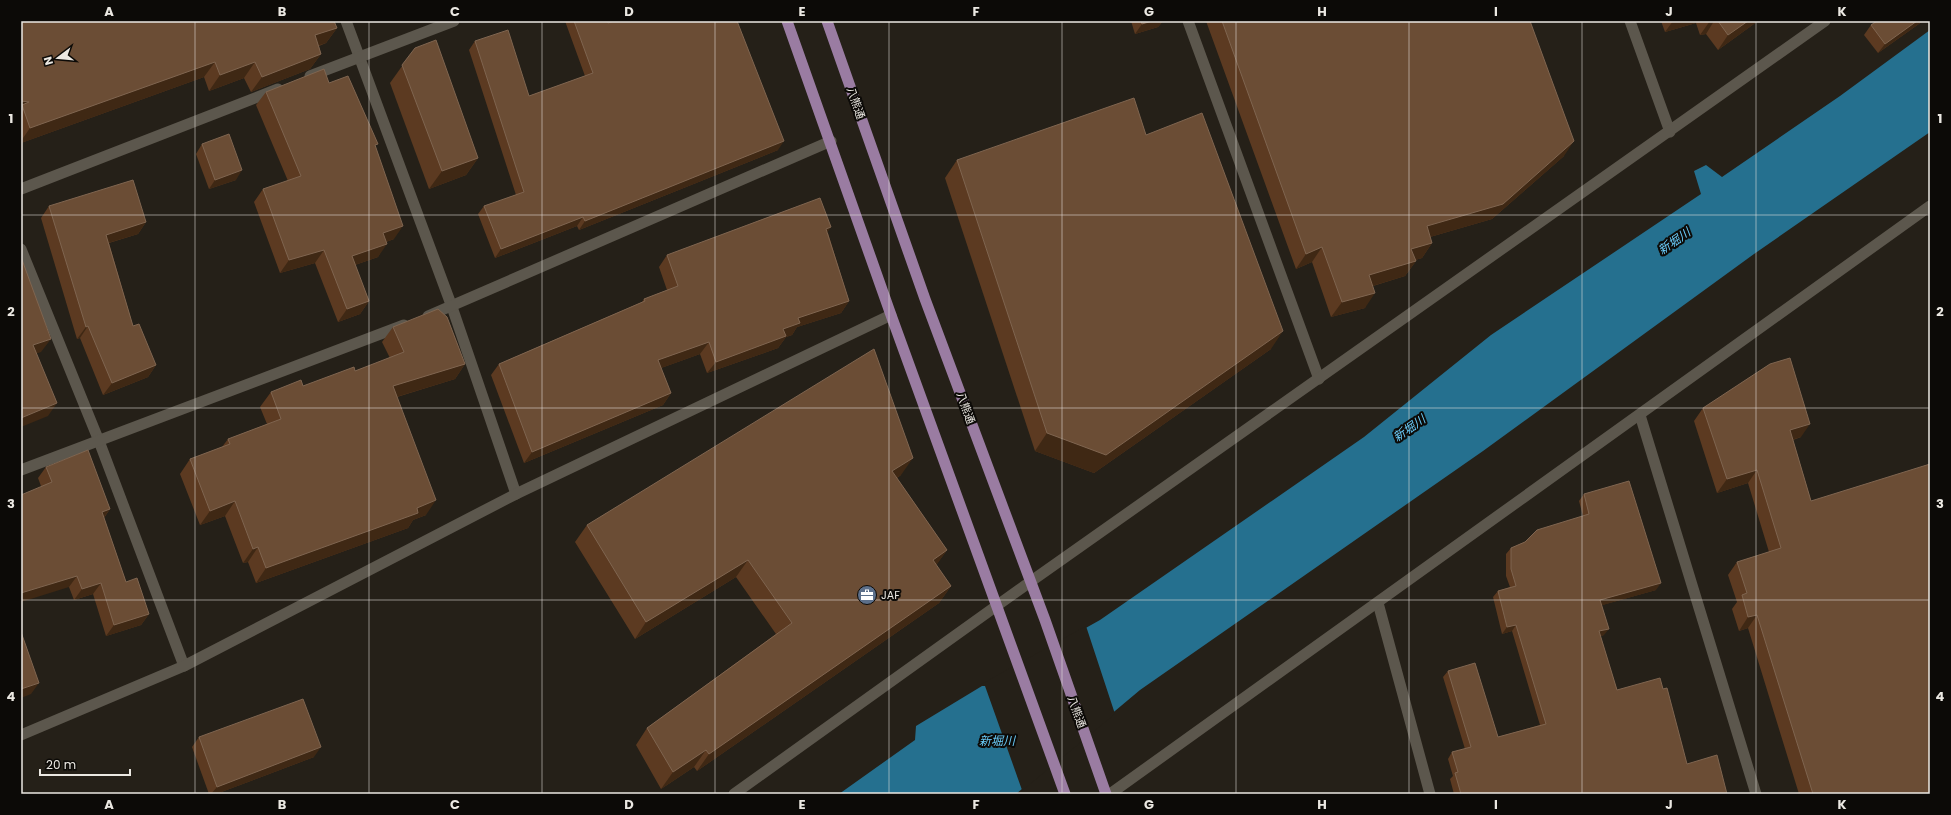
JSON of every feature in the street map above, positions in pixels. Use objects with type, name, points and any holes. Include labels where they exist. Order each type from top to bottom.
[{"type":"main road","points":[[787,21],[831,141],[891,315],[998,605],[1063,790]]},
{"type":"main road","name":"八熊通","points":[[827,21],[925,299],[1045,620],[1106,794]]},
{"type":"street","points":[[346,21],[452,307],[516,494]]},
{"type":"street","points":[[300,80],[454,21]]},
{"type":"street","points":[[1188,21],[1319,379]]},
{"type":"street","points":[[1630,21],[1670,132]]},
{"type":"street","points":[[734,794],[1030,582],[1670,132],[1825,21]]},
{"type":"street","points":[[21,189],[286,86]]},
{"type":"street","points":[[21,470],[452,307],[831,141]]},
{"type":"street","points":[[1110,794],[1930,206]]},
{"type":"street","points":[[21,249],[99,441],[184,666]]},
{"type":"street","points":[[21,735],[184,666],[516,494],[891,315]]},
{"type":"street","points":[[1640,415],[1756,794]]},
{"type":"street","points":[[1378,603],[1430,794]]},
{"type":"water","name":"新堀川","points":[[1930,30],[1930,132],[1754,254],[1483,451],[1140,690],[1016,794],[839,794],[915,740],[916,726],[982,686],[1100,620],[1364,437],[1491,335],[1701,194],[1694,171],[1706,165],[1722,177],[1840,96]]},
{"type":"pier","points":[[1086,626],[1115,714],[1018,794],[1022,790],[985,686],[980,685]]},
{"type":"building","points":[[21,21],[334,21],[337,28],[315,35],[321,54],[262,77],[255,62],[220,75],[215,62],[30,128],[22,105],[29,102],[21,101]]},
{"type":"building","points":[[574,21],[608,21],[608,23],[614,21],[737,21],[784,141],[585,221],[583,217],[501,249],[484,206],[524,192],[475,41],[508,30],[529,96],[593,73]]},
{"type":"building","points":[[1141,21],[1152,21],[1142,24]]},
{"type":"building","points":[[1222,21],[1530,21],[1574,141],[1503,204],[1427,226],[1432,243],[1411,249],[1416,261],[1369,275],[1375,293],[1342,302],[1322,247],[1306,254]]},
{"type":"building","points":[[1718,21],[1748,21],[1728,35]]},
{"type":"building","points":[[1877,21],[1917,21],[1885,44],[1871,25]]},
{"type":"building","points":[[436,40],[478,158],[442,171],[402,65],[415,48]]},
{"type":"building","points":[[324,69],[329,83],[348,76],[378,144],[375,145],[403,226],[383,233],[387,244],[352,256],[369,301],[347,309],[324,250],[289,260],[263,189],[301,176],[266,92]]},
{"type":"building","points":[[1134,98],[1146,135],[1202,113],[1283,331],[1106,455],[1047,433],[957,160]]},
{"type":"building","points":[[229,134],[242,170],[215,180],[202,144]]},
{"type":"building","points":[[133,180],[146,222],[106,235],[133,326],[139,324],[156,365],[112,383],[88,326],[86,327],[49,206]]},
{"type":"building","points":[[820,198],[831,227],[826,229],[849,301],[798,318],[800,323],[783,329],[786,336],[716,362],[709,342],[658,360],[671,393],[532,452],[499,364],[645,301],[644,299],[678,286],[667,255]]},
{"type":"building","points":[[21,257],[51,339],[33,345],[57,403],[21,418]]},
{"type":"building","points":[[438,309],[447,317],[465,364],[393,386],[436,500],[417,508],[418,513],[266,568],[258,547],[253,549],[235,501],[210,511],[190,459],[230,444],[228,439],[281,419],[271,392],[301,380],[303,386],[354,367],[355,371],[404,352],[393,327]]},
{"type":"building","points":[[874,349],[913,458],[892,471],[947,550],[933,560],[951,586],[709,754],[706,750],[673,772],[647,728],[792,623],[748,560],[646,622],[587,525]]},
{"type":"building","points":[[1790,358],[1810,424],[1790,430],[1811,501],[1930,464],[1930,792],[1923,794],[1813,794],[1757,615],[1748,617],[1742,595],[1747,593],[1737,562],[1781,548],[1757,470],[1727,479],[1703,408],[1770,364]]},
{"type":"building","points":[[88,450],[110,509],[102,512],[126,582],[137,578],[149,614],[114,625],[101,583],[82,589],[77,576],[21,593],[21,495],[52,482],[46,467]]},
{"type":"building","points":[[1629,481],[1661,583],[1600,600],[1609,629],[1599,631],[1617,690],[1660,678],[1663,689],[1667,688],[1687,764],[1717,755],[1727,794],[1461,794],[1455,773],[1458,772],[1452,752],[1471,747],[1448,671],[1475,663],[1498,737],[1546,724],[1516,625],[1507,627],[1498,591],[1516,586],[1511,569],[1511,548],[1525,542],[1537,530],[1589,514],[1584,494]]},
{"type":"building","points":[[21,632],[39,683],[21,689]]},
{"type":"building","points":[[303,699],[321,747],[217,787],[199,737]]},
{"type":"place","name":"JAF","points":[[867,595]]}]
